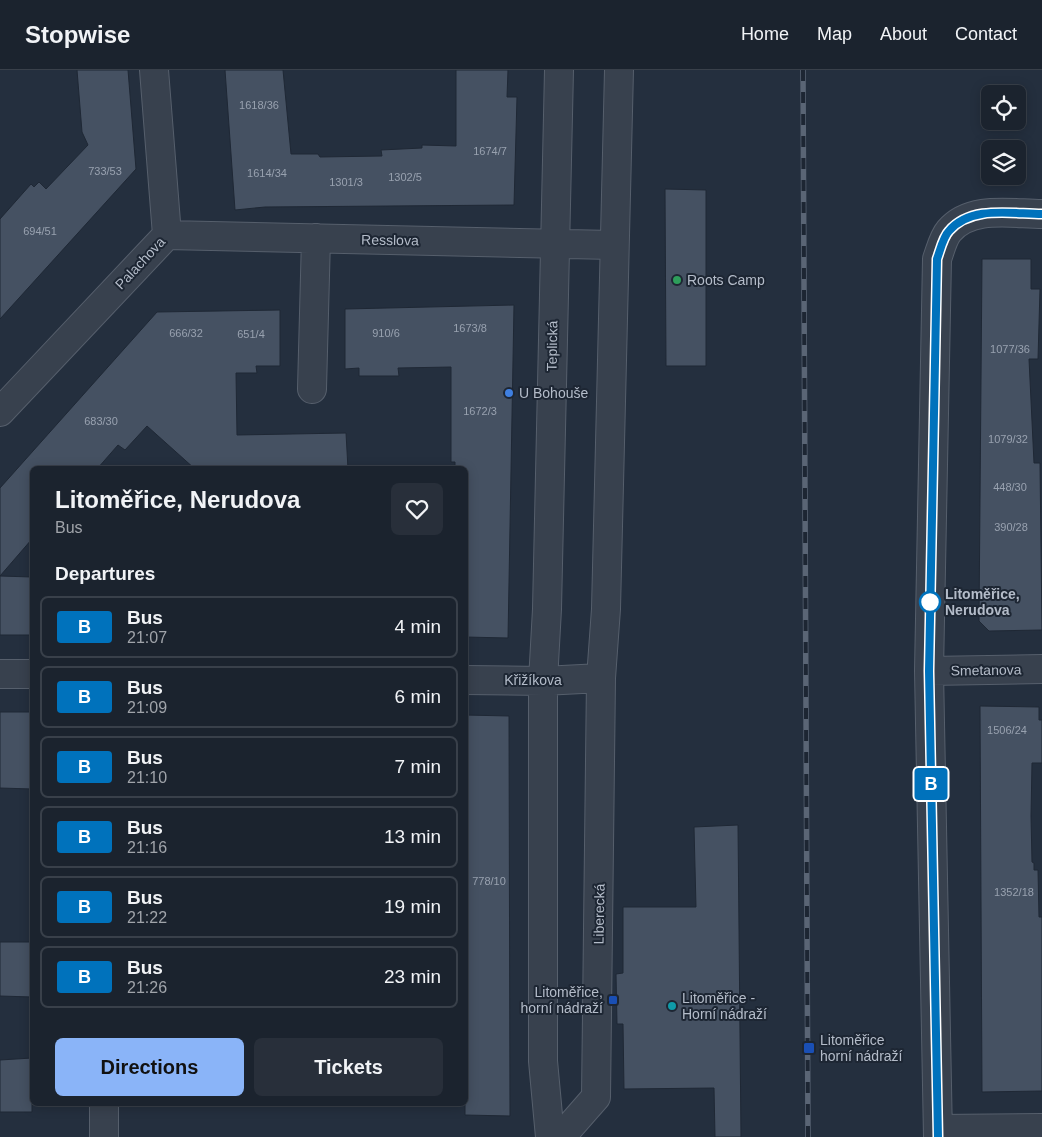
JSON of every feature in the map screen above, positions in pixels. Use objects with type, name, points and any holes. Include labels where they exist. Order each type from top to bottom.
[{"type":"street","name":"Palachova","points":[[0,412],[167,235],[154,70]]},
{"type":"street","name":"Teplická","points":[[543,681],[547,608],[559,70]]},
{"type":"street","points":[[601,678],[606,609],[619,70]]},
{"type":"street","points":[[1042,214],[984,214],[964,218],[948,232],[937,259],[929,671],[938,1133],[1042,1128]]},
{"type":"street","name":"Resslova","points":[[167,235],[614,244]]},
{"type":"street","points":[[312,389],[316,238]]},
{"type":"street","name":"Smetanova","points":[[929,671],[1042,669]]},
{"type":"street","points":[[0,674],[30,674]]},
{"type":"street","name":"Křižíkova","points":[[468,680],[543,681],[601,678]]},
{"type":"street","name":"Liberecká","points":[[562,1137],[596,1097],[601,678]]},
{"type":"street","points":[[543,681],[543,1061],[550,1137]]},
{"type":"street","points":[[104,1106],[104,1137]]},
{"type":"building","points":[[77,70],[128,70],[136,169],[0,319],[0,219],[31,184],[34,187],[39,182],[46,189],[88,145],[82,132]]},
{"type":"building","points":[[225,70],[283,70],[291,154],[318,154],[320,157],[382,156],[381,150],[422,148],[422,145],[456,146],[456,70],[508,70],[507,97],[517,97],[514,205],[265,207],[235,210]]},
{"type":"building","points":[[665,189],[706,190],[706,366],[666,366]]},
{"type":"building","points":[[982,259],[1031,259],[1031,289],[1040,289],[1038,359],[1029,359],[1034,463],[1040,463],[1042,630],[989,631],[979,621]]},
{"type":"building","points":[[514,305],[508,638],[468,637],[468,466],[455,466],[455,462],[451,462],[451,367],[398,368],[399,376],[359,376],[359,368],[345,369],[345,309]]},
{"type":"building","points":[[280,310],[280,366],[256,366],[257,373],[236,373],[237,435],[346,433],[348,466],[192,466],[147,426],[125,450],[118,445],[100,466],[30,466],[30,541],[0,576],[0,488],[157,312]]},
{"type":"building","points":[[0,576],[30,577],[30,635],[0,635]]},
{"type":"building","points":[[980,706],[1039,707],[1039,720],[1042,720],[1042,763],[1032,763],[1031,816],[1032,862],[1034,863],[1034,870],[1038,870],[1039,917],[1042,917],[1042,1091],[982,1092]]},
{"type":"building","points":[[0,712],[30,712],[30,789],[0,788]]},
{"type":"building","points":[[468,715],[509,716],[510,1116],[465,1115],[465,1106],[468,1106]]},
{"type":"building","name":"Litoměřice - Horní nádraží","points":[[738,825],[741,1137],[715,1137],[714,1088],[624,1089],[623,1024],[617,1024],[616,974],[623,973],[623,907],[696,907],[694,827]]},
{"type":"building","points":[[0,942],[30,942],[30,997],[0,996]]},
{"type":"building","points":[[30,1058],[30,1106],[32,1106],[32,1112],[0,1112],[0,1060]]},
{"type":"railway","points":[[803,70],[808,1137]]},
{"type":"bus line","name":"B","points":[[938,1137],[929,671],[937,259],[948,232],[964,218],[984,214],[1042,214]]},
{"type":"place","name":"Roots Camp","points":[[677,280]]},
{"type":"place","name":"U Bohouše","points":[[509,393]]},
{"type":"place","name":"Litoměřice, Nerudova","points":[[930,602]]},
{"type":"place","name":"Litoměřice, horní nádraží","points":[[613,1000]]},
{"type":"place","name":"Litoměřice - Horní nádraží","points":[[672,1006]]},
{"type":"place","name":"Litoměřice horní nádraží","points":[[809,1048]]}]
